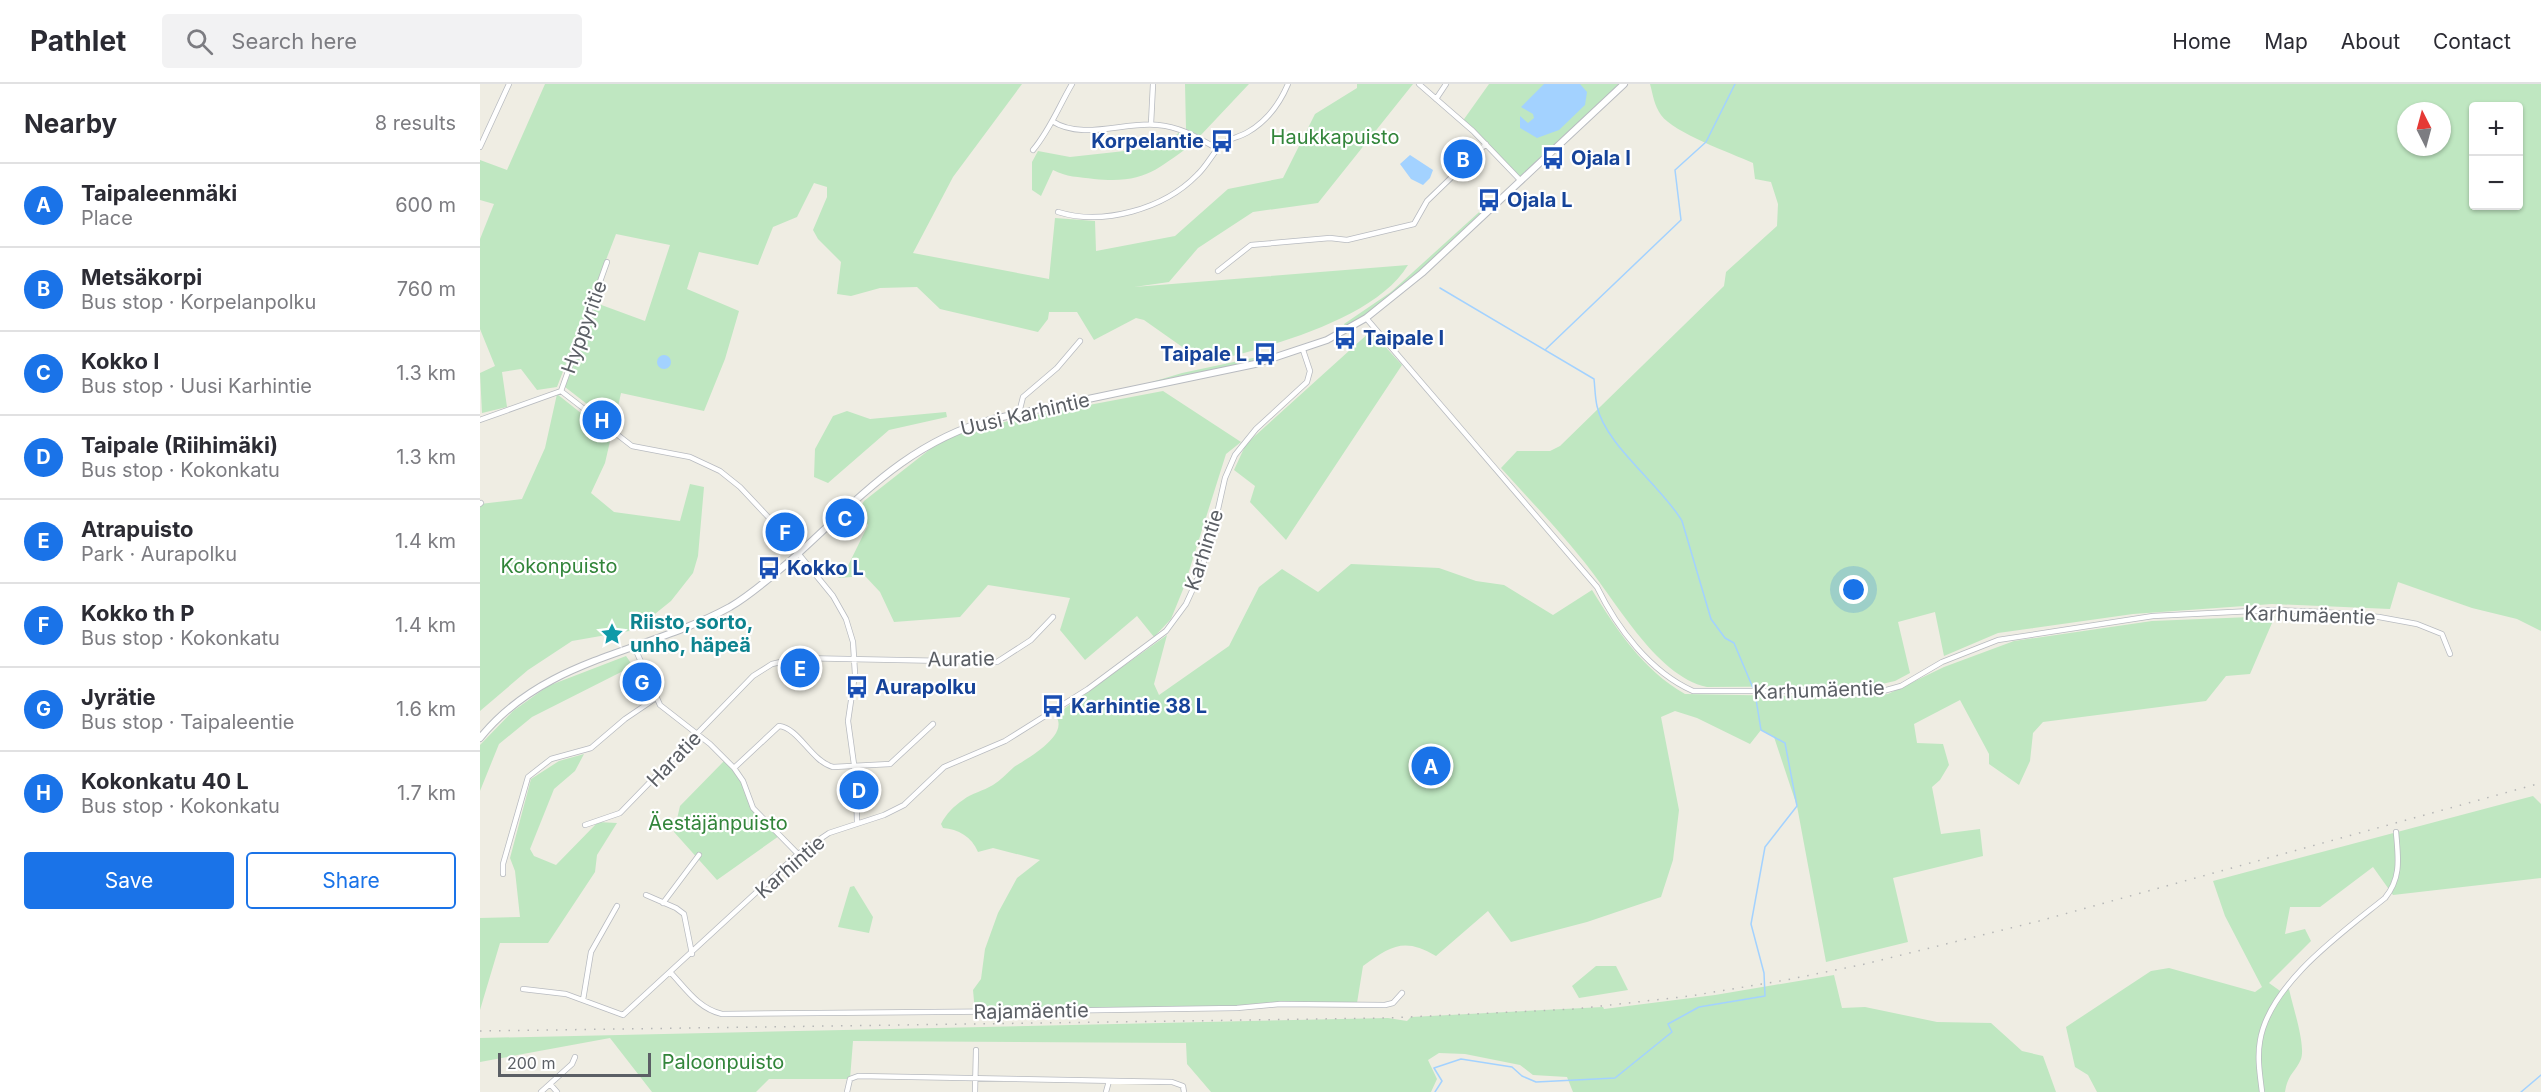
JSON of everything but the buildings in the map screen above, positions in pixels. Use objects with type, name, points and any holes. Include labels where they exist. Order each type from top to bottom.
[{"type":"street","points":[[480,147],[509,84]]},
{"type":"street","points":[[1033,150],[1072,84]]},
{"type":"street","points":[[1151,124],[1153,84]]},
{"type":"street","points":[[1058,212],[1088,217],[1151,206],[1180,190],[1198,175],[1218,149],[1260,124],[1280,103],[1288,84]]},
{"type":"street","points":[[1419,84],[1486,144],[1521,181]]},
{"type":"street","points":[[1436,99],[1446,84]]},
{"type":"street","points":[[1303,350],[1327,340],[1366,318],[1422,273],[1624,84]]},
{"type":"street","points":[[1052,121],[1065,127],[1079,128],[1151,124],[1183,129],[1218,149]]},
{"type":"street","points":[[1218,271],[1251,245],[1330,237],[1347,240],[1414,224],[1428,201],[1486,144]]},
{"type":"street","name":"Hyppyritie","points":[[561,391],[607,262]]},
{"type":"street","name":"Karhumäentie","points":[[1366,318],[1597,587],[1624,633],[1667,677],[1693,691],[1883,691],[1900,686],[1942,662],[2016,636],[2153,616],[2272,610],[2379,617],[2433,629],[2442,634],[2450,654]]},
{"type":"street","points":[[1019,413],[1023,397],[1057,368],[1080,341]]},
{"type":"street","name":"Uusi Karhintie","points":[[480,738],[507,709],[543,683],[586,663],[729,607],[758,588],[913,453],[959,429],[1019,413],[1214,373],[1303,350]]},
{"type":"street","name":"Karhintie","points":[[583,1000],[623,1015],[692,954],[798,854],[829,833],[884,815],[904,805],[944,768],[975,752],[1005,741],[1088,689],[1166,631],[1186,604],[1197,580],[1210,545],[1225,478],[1235,454],[1256,429],[1307,381],[1310,371],[1303,350]]},
{"type":"street","points":[[480,420],[561,391],[632,446],[690,457],[720,471],[740,487],[833,596],[846,619],[853,642],[855,674],[848,721],[855,766],[857,822]]},
{"type":"street","name":"Auratie","points":[[854,659],[997,662],[1031,640],[1053,617]]},
{"type":"street","points":[[634,646],[656,698],[669,713],[698,735],[734,768],[743,781],[753,808],[798,854]]},
{"type":"street","name":"Haratie","points":[[585,825],[620,813],[753,676],[772,664],[788,658],[854,659]]},
{"type":"street","points":[[503,874],[512,831],[528,777],[551,759],[591,748],[625,719],[656,698]]},
{"type":"street","points":[[734,768],[778,726],[788,729],[825,765],[855,766],[890,764],[933,724]]},
{"type":"street","points":[[2262,1092],[2258,1054],[2260,1038],[2268,1019],[2295,976],[2316,954],[2385,898],[2394,886],[2399,861],[2396,832]]},
{"type":"street","points":[[663,903],[699,855]]},
{"type":"street","points":[[646,896],[684,914],[692,954]]},
{"type":"street","points":[[523,989],[566,994],[583,1000],[591,952],[617,906]]},
{"type":"street","name":"Rajamäentie","points":[[671,973],[699,1003],[710,1011],[722,1014],[1142,1010],[1280,1004],[1385,1005],[1393,1003],[1402,993]]},
{"type":"street","points":[[975,1092],[976,1050]]},
{"type":"street","points":[[541,1092],[572,1064],[575,1057]]},
{"type":"street","points":[[847,1092],[850,1079],[858,1076],[1172,1082],[1184,1089]]},
{"type":"street","points":[[1106,1092],[1109,1081]]},
{"type":"street","points":[[550,1084],[557,1092]]},
{"type":"green space","name":"Haukkapuisto","points":[[545,84],[1022,84],[953,177],[913,253],[1049,279],[1055,218],[1095,221],[1096,251],[1175,236],[1228,189],[1283,178],[1315,114],[1357,88],[1357,84],[1413,84],[1318,203],[1253,212],[1198,248],[1169,282],[1134,287],[1408,265],[1392,284],[1371,301],[1345,316],[1287,340],[1205,363],[1144,320],[1136,318],[1094,340],[1077,312],[1049,312],[1048,319],[1038,332],[940,309],[917,287],[880,288],[851,296],[837,294],[841,262],[818,239],[813,230],[827,197],[827,187],[814,183],[797,217],[773,227],[758,265],[699,252],[687,289],[739,311],[725,359],[704,411],[621,393],[614,425],[565,387],[596,303],[645,321],[670,245],[616,234],[557,387],[537,390],[521,369],[502,372],[507,407],[482,413],[480,373],[495,366],[480,329],[480,239],[494,204],[480,200],[480,160],[507,170]]},
{"type":"green space","points":[[1185,84],[1249,84],[1200,136],[1186,129]]},
{"type":"green space","points":[[1489,84],[1620,84],[1523,181],[1462,122]]},
{"type":"green space","points":[[1650,84],[2541,84],[2541,631],[2517,619],[2472,608],[2398,582],[2390,609],[2272,604],[2133,614],[1998,633],[1944,656],[1935,612],[1898,622],[1910,673],[1895,681],[1873,686],[1707,687],[1688,680],[1670,668],[1653,652],[1571,546],[1501,468],[1517,451],[1550,451],[1560,446],[1724,286],[1726,272],[1777,226],[1778,204],[1771,182],[1755,179],[1753,163],[1678,129],[1661,115]]},
{"type":"green space","points":[[1183,129],[1197,141],[1160,167],[1139,177],[1094,179],[1053,170],[1041,196],[1032,190],[1032,162],[1038,151],[1070,157],[1143,149],[1159,150]]},
{"type":"green space","points":[[1488,204],[1473,223],[1415,275],[1375,308],[1346,328],[1344,324],[1391,292]]},
{"type":"green space","points":[[1371,331],[1402,365],[1286,540],[1250,502],[1255,486],[1234,470],[1246,444]]},
{"type":"green space","points":[[1262,356],[1254,362],[1142,385],[1182,373]]},
{"type":"green space","points":[[1163,391],[1241,442],[1226,454],[1184,587],[1171,619],[1154,637],[1137,616],[1085,660],[1060,630],[1070,598],[988,585],[960,617],[894,622],[880,592],[865,576],[838,578],[844,574],[868,525],[857,513],[864,501],[934,446],[961,433],[1020,418]]},
{"type":"green space","name":"Kokonpuisto","points":[[557,394],[611,437],[605,463],[591,493],[614,512],[680,521],[690,484],[704,487],[698,556],[693,573],[671,601],[635,630],[572,641],[528,670],[480,711],[480,504],[522,499],[545,448]]},
{"type":"green space","points":[[847,411],[870,419],[946,412],[947,417],[889,430],[828,483],[814,477],[815,449],[833,416]]},
{"type":"green space","points":[[1351,564],[1439,568],[1476,581],[1504,585],[1553,615],[1592,590],[1632,648],[1656,673],[1685,694],[1853,697],[1888,694],[1944,667],[2014,641],[2152,621],[2275,616],[2250,674],[2226,676],[2206,701],[2043,722],[2033,733],[2030,761],[2019,785],[1989,764],[1989,754],[1960,700],[1914,724],[1917,743],[1943,744],[1949,765],[1940,780],[1932,787],[1941,834],[1980,829],[1983,856],[1893,878],[1908,942],[1826,962],[1797,806],[1774,737],[1761,730],[1750,744],[1697,718],[1675,711],[1661,717],[1679,810],[1673,860],[1661,897],[1587,922],[1511,942],[1488,911],[1436,956],[1415,947],[1398,946],[1382,953],[1363,966],[1357,1003],[1234,1008],[975,1012],[973,990],[981,979],[985,949],[998,913],[1017,878],[1040,860],[993,848],[978,852],[964,835],[943,828],[941,824],[948,814],[966,798],[996,783],[1014,767],[1044,747],[1056,733],[1059,725],[1057,718],[1065,708],[1167,635],[1154,684],[1159,695],[1229,646],[1259,587],[1282,569],[1318,592]]},
{"type":"green space","points":[[626,656],[633,666],[532,717],[499,744],[480,791],[480,745],[513,711],[548,686]]},
{"type":"green space","points":[[584,754],[575,771],[554,789],[530,849],[534,856],[556,865],[598,822],[617,823],[597,855],[595,872],[548,943],[500,943],[480,1010],[480,918],[520,917],[515,871],[510,858],[531,779],[559,761]]},
{"type":"green space","name":"Äestäjänpuisto","points":[[725,760],[743,781],[753,808],[779,836],[717,880],[674,832],[680,806]]},
{"type":"green space","points":[[2533,796],[2541,804],[2541,878],[2393,895],[2373,867],[2320,907],[2290,907],[2285,934],[2305,929],[2311,941],[2269,983],[2283,993],[2289,989],[2302,1044],[2301,1059],[2290,1077],[2285,1092],[2097,1092],[2088,1075],[2075,1067],[2066,1027],[2151,971],[2169,968],[2255,992],[2262,987],[2225,916],[2213,881]]},
{"type":"green space","points":[[854,886],[873,917],[869,933],[838,927],[850,887]]},
{"type":"green space","points":[[1596,966],[1616,966],[1628,990],[1579,998],[1572,986]]},
{"type":"green space","name":"Paloonpuisto","points":[[1834,975],[1842,1008],[1865,1007],[1937,1022],[1991,1023],[2022,1051],[2043,1056],[2056,1092],[1573,1092],[1567,1077],[1533,1075],[1520,1065],[1465,1054],[1439,1053],[1428,1060],[1437,1079],[1431,1092],[1211,1092],[1187,1064],[1186,1043],[853,1041],[850,1079],[769,1079],[756,1092],[652,1092],[610,1038],[480,1062],[480,1038],[1388,1018],[1407,1021],[1411,1017],[1603,1007],[1604,1009],[1715,995]]},
{"type":"water","points":[[1544,84],[1580,84],[1587,92],[1585,105],[1559,130],[1537,138],[1520,128],[1520,116],[1528,123],[1534,118],[1533,114],[1521,107]]},
{"type":"water","points":[[1410,155],[1433,170],[1430,178],[1423,185],[1411,179],[1400,164]]},
{"type":"water","points":[[664,355],[669,357],[671,362],[669,367],[664,369],[659,367],[657,362],[659,357]]},
{"type":"waterway","points":[[1546,349],[1681,220],[1675,170],[1706,142],[1735,84]]},
{"type":"waterway","points":[[1440,288],[1594,379],[1597,406],[1602,421],[1611,436],[1682,521],[1711,619],[1725,638],[1734,643],[1753,688]]},
{"type":"waterway","points":[[1435,1092],[1442,1081],[1434,1068],[1461,1059],[1512,1067],[1522,1076],[1536,1082],[1615,1078],[1672,1032],[1668,1024],[1699,1007],[1765,996],[1764,973],[1751,924],[1765,847],[1797,806],[1785,743],[1761,730],[1755,693]]},
{"type":"waterway","points":[[2521,1092],[2541,1075]]},
{"type":"railway","points":[[480,1031],[1388,1018],[1575,1009],[1690,996],[1865,964],[2039,921],[2541,783]]},
{"type":"place","name":"Korpelantie","points":[[1222,141]]},
{"type":"place","name":"Ojala I","points":[[1553,158]]},
{"type":"place","name":"Metsäkorpi","points":[[1463,159]]},
{"type":"place","name":"Ojala L","points":[[1489,200]]},
{"type":"place","name":"Taipale I","points":[[1345,338]]},
{"type":"place","name":"Taipale L","points":[[1265,354]]},
{"type":"place","name":"Kokonkatu 40 L","points":[[602,420]]},
{"type":"place","name":"Kokko I","points":[[845,518]]},
{"type":"place","name":"Kokko th P","points":[[785,532]]},
{"type":"place","name":"Kokko L","points":[[769,568]]},
{"type":"place","name":"Riisto, sorto, unho, häpeä","points":[[612,634]]},
{"type":"place","name":"Atrapuisto","points":[[800,668]]},
{"type":"place","name":"Jyrätie","points":[[642,682]]},
{"type":"place","name":"Aurapolku","points":[[857,687]]},
{"type":"place","name":"Karhintie 38 L","points":[[1053,706]]},
{"type":"place","name":"Taipaleenmäki","points":[[1431,766]]},
{"type":"place","name":"Taipale (Riihimäki)","points":[[859,790]]}]
